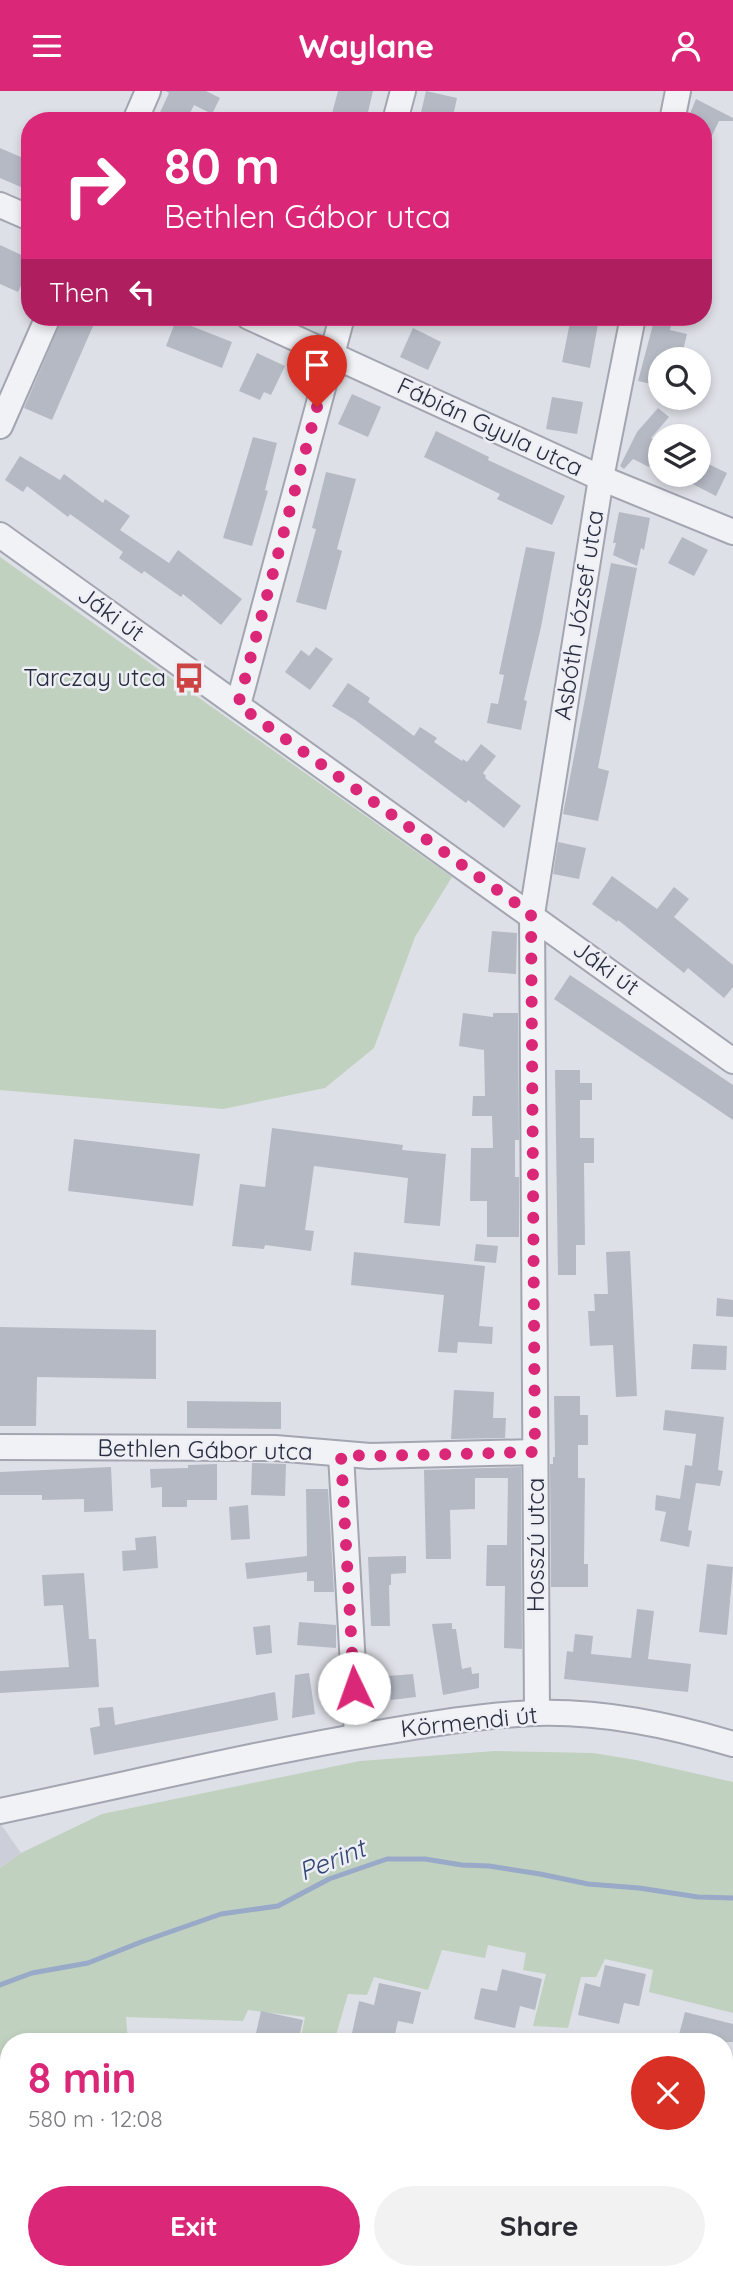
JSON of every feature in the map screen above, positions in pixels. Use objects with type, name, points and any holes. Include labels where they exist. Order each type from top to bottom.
[{"type":"street","points":[[139,112],[148,91]]},
{"type":"street","points":[[397,112],[403,91]]},
{"type":"street","points":[[674,112],[678,91]]},
{"type":"street","points":[[0,205],[21,214]]},
{"type":"street","points":[[0,426],[44,326]]},
{"type":"street","name":"Fábián Gyula utca","points":[[269,326],[601,478],[733,532]]},
{"type":"street","points":[[238,705],[339,326]]},
{"type":"street","name":"Asbóth József utca","points":[[531,914],[601,478],[631,326]]},
{"type":"street","name":"Jáki út","points":[[0,535],[733,1061]]},
{"type":"street","name":"Hosszú utca","points":[[531,914],[537,1713]]},
{"type":"street","name":"Bethlen Gábor utca","points":[[0,1447],[275,1448],[370,1456],[535,1452]]},
{"type":"street","points":[[341,1455],[357,1736]]},
{"type":"street","name":"Körmendi út","points":[[0,1811],[243,1757],[484,1716],[585,1714],[670,1727],[733,1744]]},
{"type":"shaded area","points":[[0,1823],[21,1853],[0,1868]]},
{"type":"green space","points":[[0,557],[452,877],[415,937],[374,1048],[325,1088],[223,1109],[0,1090]]},
{"type":"green space","points":[[495,1751],[593,1753],[733,1782],[733,2013],[649,1992],[653,1970],[605,1959],[596,1977],[581,1977],[568,2028],[533,2026],[546,1974],[523,1970],[526,1953],[488,1945],[485,1958],[442,1950],[428,1990],[374,1977],[367,1995],[348,1994],[337,2033],[302,2033],[305,2017],[248,2010],[243,2021],[126,2017],[127,2033],[0,2033],[0,1868],[21,1853],[102,1814],[360,1761]]},
{"type":"building","points":[[166,91],[206,91],[220,98],[213,112],[194,105],[190,112],[160,112],[169,93]]},
{"type":"building","points":[[338,91],[373,91],[368,112],[332,112]]},
{"type":"building","points":[[426,91],[457,98],[454,112],[421,112]]},
{"type":"building","points":[[696,99],[733,118],[733,121],[719,121],[712,135],[712,112],[691,112]]},
{"type":"building","points":[[0,148],[21,157],[21,187],[0,178]]},
{"type":"building","points":[[0,245],[21,255],[21,286],[18,292],[0,284]]},
{"type":"building","points":[[59,326],[93,326],[52,420],[24,408]]},
{"type":"building","points":[[174,326],[191,326],[232,342],[222,368],[166,346]]},
{"type":"building","points":[[569,326],[598,326],[590,368],[562,362]]},
{"type":"building","points":[[653,326],[671,326],[670,330],[687,334],[684,347],[648,347],[648,383],[638,381]]},
{"type":"building","points":[[413,328],[441,342],[428,370],[400,357]]},
{"type":"building","points":[[257,353],[285,366],[271,395],[264,392],[260,400],[239,391]]},
{"type":"building","points":[[352,394],[381,407],[368,437],[338,424]]},
{"type":"building","points":[[552,397],[583,402],[577,434],[546,429]]},
{"type":"building","points":[[656,410],[669,417],[663,424],[648,424],[648,466],[633,459],[624,469],[620,466],[637,432]]},
{"type":"building","points":[[436,431],[489,457],[488,460],[565,496],[552,525],[497,499],[500,494],[424,457]]},
{"type":"building","points":[[253,437],[277,443],[265,490],[268,491],[252,546],[223,538]]},
{"type":"building","points":[[20,456],[60,480],[64,474],[103,503],[105,499],[130,516],[120,530],[169,563],[178,550],[242,599],[221,625],[183,594],[181,597],[144,571],[142,574],[119,558],[123,552],[70,514],[68,517],[27,486],[23,492],[5,480]]},
{"type":"building","points":[[711,465],[727,473],[716,496],[698,487],[711,487]]},
{"type":"building","points":[[326,472],[356,479],[337,549],[342,551],[326,610],[296,602],[316,529],[312,528]]},
{"type":"building","points":[[619,512],[650,518],[644,550],[641,548],[637,566],[613,555]]},
{"type":"building","points":[[682,537],[708,550],[694,576],[668,563]]},
{"type":"building","points":[[526,547],[555,552],[524,700],[527,701],[521,730],[487,723],[491,703],[498,704],[504,675],[499,674]]},
{"type":"building","points":[[611,563],[637,568],[598,768],[609,771],[598,821],[563,814]]},
{"type":"building","points":[[316,647],[333,659],[310,690],[285,672],[301,650],[309,656]]},
{"type":"building","points":[[348,683],[370,698],[368,702],[414,736],[420,727],[437,738],[434,742],[462,761],[463,759],[467,762],[481,744],[496,756],[483,773],[485,778],[521,806],[504,828],[332,706]]},
{"type":"building","points":[[558,842],[586,848],[579,879],[553,874]]},
{"type":"building","points":[[612,876],[657,909],[674,887],[689,899],[674,917],[733,965],[733,987],[724,998],[688,968],[684,973],[618,920],[617,922],[592,904]]},
{"type":"building","points":[[492,931],[517,933],[516,974],[488,972]]},
{"type":"building","points":[[570,975],[733,1085],[733,1120],[554,999]]},
{"type":"building","points":[[463,1013],[493,1017],[493,1013],[518,1013],[519,1140],[515,1140],[515,1177],[519,1177],[519,1237],[487,1237],[487,1201],[470,1201],[471,1148],[493,1148],[492,1116],[472,1116],[473,1096],[485,1096],[484,1050],[459,1046]]},
{"type":"building","points":[[555,1070],[580,1070],[580,1083],[592,1083],[592,1100],[580,1100],[580,1138],[594,1138],[594,1163],[584,1163],[585,1245],[576,1245],[576,1275],[558,1275]]},
{"type":"building","points":[[272,1128],[403,1145],[402,1150],[446,1154],[440,1226],[404,1223],[408,1178],[314,1166],[305,1230],[314,1231],[311,1251],[265,1245],[264,1249],[232,1246],[240,1184],[265,1187]]},
{"type":"building","points":[[74,1139],[200,1154],[193,1206],[68,1191]]},
{"type":"building","points":[[476,1244],[498,1246],[496,1263],[474,1261]]},
{"type":"building","points":[[630,1251],[637,1396],[616,1397],[613,1345],[590,1346],[588,1311],[595,1311],[594,1294],[608,1294],[606,1252]]},
{"type":"building","points":[[354,1252],[485,1266],[479,1326],[493,1327],[492,1344],[458,1342],[457,1353],[438,1352],[444,1295],[351,1285]]},
{"type":"building","points":[[717,1298],[733,1300],[733,1317],[716,1316]]},
{"type":"building","points":[[0,1327],[156,1330],[156,1379],[37,1377],[36,1426],[0,1426]]},
{"type":"building","points":[[693,1344],[727,1346],[726,1370],[691,1369]]},
{"type":"building","points":[[454,1390],[494,1392],[493,1418],[506,1418],[505,1438],[451,1439]]},
{"type":"building","points":[[554,1396],[580,1396],[580,1415],[588,1415],[588,1445],[578,1445],[578,1478],[585,1478],[584,1564],[588,1564],[588,1587],[551,1587],[550,1464],[553,1464],[555,1457]]},
{"type":"building","points":[[187,1401],[281,1402],[281,1429],[187,1428]]},
{"type":"building","points":[[665,1410],[724,1417],[718,1470],[723,1471],[720,1486],[696,1483],[688,1530],[692,1531],[689,1547],[660,1541],[666,1512],[655,1510],[656,1495],[680,1499],[685,1465],[692,1466],[696,1434],[663,1430]]},
{"type":"building","points":[[252,1463],[286,1464],[285,1496],[251,1495]]},
{"type":"building","points":[[217,1464],[217,1500],[187,1500],[187,1507],[162,1507],[162,1487],[151,1488],[150,1469]]},
{"type":"building","points":[[111,1467],[113,1511],[84,1512],[84,1499],[42,1500],[42,1495],[0,1495],[0,1472]]},
{"type":"building","points":[[521,1467],[522,1649],[504,1648],[505,1586],[486,1586],[487,1545],[507,1545],[508,1478],[475,1478],[475,1509],[450,1510],[451,1559],[426,1559],[424,1470]]},
{"type":"building","points":[[306,1489],[328,1489],[334,1592],[314,1592],[314,1581],[307,1581],[307,1572],[247,1579],[245,1563],[307,1556]]},
{"type":"building","points":[[248,1505],[250,1539],[231,1540],[229,1507]]},
{"type":"building","points":[[156,1536],[158,1568],[123,1571],[122,1551],[136,1550],[135,1538]]},
{"type":"building","points":[[406,1556],[406,1573],[391,1574],[390,1626],[371,1626],[368,1557]]},
{"type":"building","points":[[707,1564],[733,1567],[727,1635],[699,1632]]},
{"type":"building","points":[[84,1573],[89,1639],[96,1639],[99,1687],[0,1693],[0,1671],[69,1667],[63,1605],[44,1606],[42,1575]]},
{"type":"building","points":[[637,1609],[654,1611],[648,1659],[691,1664],[688,1692],[564,1679],[567,1651],[573,1652],[575,1634],[593,1636],[591,1654],[631,1658]]},
{"type":"building","points":[[299,1622],[336,1625],[336,1648],[297,1645]]},
{"type":"building","points":[[452,1623],[452,1629],[456,1629],[462,1669],[471,1667],[472,1674],[479,1673],[479,1688],[443,1695],[432,1624]]},
{"type":"building","points":[[270,1625],[272,1653],[256,1655],[253,1627]]},
{"type":"building","points":[[309,1673],[315,1714],[292,1718],[295,1675]]},
{"type":"building","points":[[413,1674],[416,1697],[391,1700],[388,1676]]},
{"type":"building","points":[[275,1692],[278,1720],[94,1755],[90,1728],[100,1726],[98,1708],[113,1707],[115,1725]]},
{"type":"building","points":[[605,1965],[646,1974],[639,2006],[624,2003],[619,2024],[578,2015],[585,1983],[600,1987]]},
{"type":"building","points":[[502,1969],[542,1979],[535,2010],[520,2006],[515,2028],[474,2019],[481,1988],[497,1991]]},
{"type":"building","points":[[379,1983],[421,1992],[413,2024],[398,2021],[395,2033],[352,2033],[359,2001],[374,2005]]},
{"type":"building","points":[[261,2011],[303,2020],[300,2033],[256,2033]]},
{"type":"building","points":[[685,2012],[733,2024],[733,2033],[679,2033]]},
{"type":"waterway","name":"Perint","points":[[0,1985],[32,1973],[88,1963],[221,1914],[278,1906],[329,1879],[387,1859],[425,1859],[489,1866],[588,1884],[698,1897],[733,1898]]},
{"type":"place","name":"Tarczay utca","points":[[189,678]]},
{"type":"route","points":[[317,407],[238,705],[531,914],[535,1452],[341,1455],[354,1688]]}]
